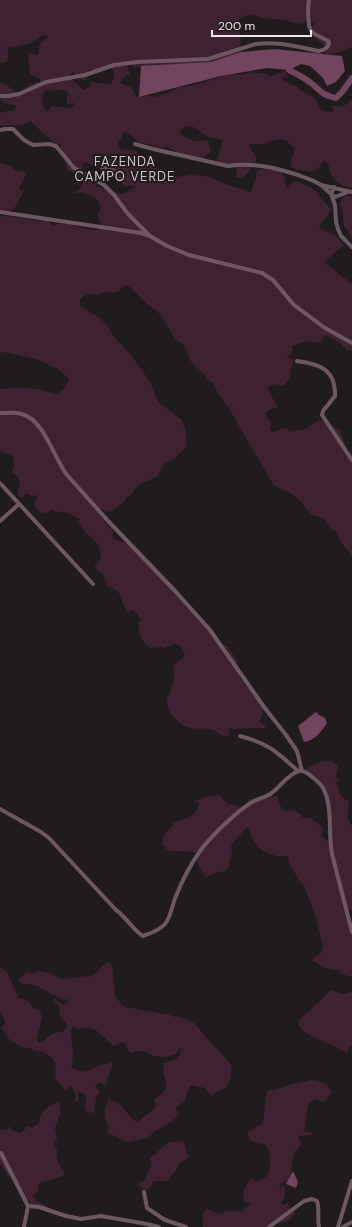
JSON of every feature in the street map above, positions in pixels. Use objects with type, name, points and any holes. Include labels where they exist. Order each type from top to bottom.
[{"type":"street","points":[[0,96],[19,94],[46,82],[85,75],[114,65],[137,62],[208,59],[256,44],[282,44],[319,51],[324,50],[328,46],[329,42],[313,33],[309,28],[309,0]]},
{"type":"street","points":[[0,130],[13,129],[24,140],[33,146],[49,144],[56,146],[74,168],[104,185],[114,195],[128,214],[150,236],[167,246],[189,255],[262,273],[273,280],[294,304],[325,328],[352,343]]},
{"type":"street","points":[[135,144],[228,166],[258,165],[291,173],[309,179],[320,185],[335,197],[350,192]]},
{"type":"street","points":[[320,185],[334,187],[350,192]]},
{"type":"street","points":[[334,187],[331,194],[335,205],[338,229],[341,236],[352,247]]},
{"type":"street","points":[[335,205],[341,189]]},
{"type":"street","points":[[0,212],[133,232],[150,236]]},
{"type":"street","points":[[297,361],[314,364],[323,368],[332,377],[335,396],[323,410],[322,415],[352,460]]},
{"type":"street","points":[[0,413],[22,414],[39,426],[67,475],[214,635],[264,707],[297,751],[300,771]]},
{"type":"street","points":[[0,483],[93,584]]},
{"type":"street","points":[[0,521],[19,504]]},
{"type":"street","points":[[240,736],[255,740],[271,748],[300,771],[308,774],[322,786],[328,806],[332,854],[352,932]]},
{"type":"street","points":[[0,809],[49,838],[116,910],[122,914],[143,936],[156,931],[165,924],[169,917],[180,885],[208,840],[253,801],[272,793],[292,775],[300,771]]},
{"type":"street","points":[[1,1153],[28,1206],[24,1227]]},
{"type":"street","points":[[338,1227],[352,1181]]},
{"type":"street","points":[[144,1192],[147,1208],[165,1220],[186,1227]]},
{"type":"street","points":[[269,1227],[304,1201],[312,1199],[317,1201],[319,1227]]},
{"type":"street","points":[[28,1206],[39,1207],[66,1216],[81,1219],[101,1216],[159,1227]]},
{"type":"street","points":[[343,1227],[352,1222]]},
{"type":"shaded area","points":[[0,0],[352,0],[352,47],[342,51],[332,54],[325,54],[323,44],[309,32],[315,24],[309,20],[298,24],[285,20],[261,18],[253,14],[242,17],[237,21],[241,42],[240,49],[234,60],[144,71],[141,66],[134,68],[132,65],[128,64],[127,66],[130,74],[126,75],[120,83],[131,87],[137,97],[156,97],[169,93],[179,87],[190,86],[230,74],[240,75],[253,72],[271,76],[285,71],[288,78],[282,77],[283,81],[296,86],[312,96],[318,103],[321,110],[332,112],[334,110],[331,106],[343,106],[352,99],[352,188],[343,186],[335,180],[324,160],[318,169],[312,172],[294,169],[290,166],[295,149],[287,141],[281,139],[270,141],[265,144],[249,144],[251,150],[257,158],[251,169],[242,178],[236,177],[237,172],[235,167],[218,165],[217,159],[223,140],[207,136],[191,126],[184,128],[179,132],[192,140],[208,140],[211,151],[202,159],[179,154],[167,146],[159,148],[137,141],[126,131],[122,135],[122,139],[118,140],[117,142],[121,149],[138,152],[142,157],[165,174],[176,177],[194,174],[206,176],[251,192],[256,178],[256,173],[260,169],[277,170],[284,176],[286,189],[291,183],[296,181],[310,187],[331,209],[319,227],[335,235],[344,245],[324,262],[352,284],[352,351],[347,350],[339,342],[326,335],[320,343],[307,341],[292,346],[293,351],[287,357],[294,360],[290,377],[283,386],[272,385],[268,387],[270,394],[278,407],[268,410],[265,414],[271,423],[270,428],[272,432],[282,428],[293,431],[305,429],[320,419],[340,430],[345,444],[344,448],[352,454],[352,556],[340,541],[336,531],[332,530],[325,519],[311,514],[301,502],[289,492],[278,488],[273,484],[231,412],[215,388],[213,382],[207,379],[204,374],[191,362],[185,346],[175,339],[160,314],[126,285],[117,292],[106,292],[95,295],[89,294],[80,300],[80,306],[100,318],[109,328],[111,333],[131,355],[151,383],[158,402],[182,420],[187,444],[184,450],[175,458],[164,464],[157,477],[139,485],[124,502],[112,511],[108,512],[99,508],[105,522],[113,531],[113,538],[126,543],[133,548],[163,578],[223,646],[225,646],[224,643],[228,647],[237,661],[235,665],[236,670],[246,686],[259,702],[263,712],[259,721],[265,726],[266,729],[229,728],[230,734],[226,737],[210,729],[198,730],[187,727],[177,720],[169,711],[167,699],[172,686],[174,671],[173,665],[185,655],[183,650],[176,644],[164,649],[162,647],[150,648],[144,643],[138,627],[138,623],[141,619],[133,610],[128,612],[126,610],[118,591],[106,586],[107,583],[103,575],[95,568],[101,559],[97,543],[86,533],[78,522],[80,520],[77,517],[51,510],[49,512],[42,513],[34,504],[37,497],[36,495],[31,496],[26,493],[23,497],[19,497],[17,494],[20,485],[19,478],[12,472],[14,466],[13,457],[2,453],[0,450],[0,389],[26,388],[42,390],[55,394],[66,387],[69,379],[57,368],[36,359],[0,352],[0,216],[36,221],[45,220],[50,222],[52,226],[64,223],[92,230],[102,229],[103,227],[97,215],[100,208],[99,202],[91,195],[85,193],[74,193],[81,187],[83,181],[67,169],[60,144],[54,143],[30,121],[19,125],[0,126],[0,113],[14,111],[16,107],[15,105],[4,103],[0,99],[0,82],[7,85],[18,95],[23,93],[29,84],[33,85],[36,82],[40,83],[40,79],[30,74],[28,56],[29,52],[37,55],[39,52],[39,45],[48,36],[42,35],[35,41],[7,47],[9,58],[3,63],[0,62]],"holes":[[[109,67],[114,70],[114,76],[110,84],[97,83],[93,81],[91,82],[90,87],[83,90],[76,82],[68,77],[73,72],[80,79],[84,80],[87,79],[89,69],[98,74]],[[45,91],[66,91],[69,94],[67,97],[67,104],[75,104],[70,108],[52,106],[48,111],[46,111],[42,101]],[[84,162],[100,167],[116,176],[125,187],[130,185],[134,187],[124,194],[120,194],[96,186],[90,177],[81,171]]]},
{"type":"shaded area","points":[[275,49],[342,56],[345,71],[336,82],[327,86],[323,78],[310,66],[301,64],[289,70],[267,68],[221,76],[139,97],[141,66],[211,62],[241,52]]},
{"type":"shaded area","points":[[102,161],[120,173],[118,175],[100,169]]},
{"type":"shaded area","points":[[0,162],[2,164],[11,165],[14,170],[23,171],[26,174],[19,188],[20,190],[24,189],[25,191],[16,206],[10,211],[6,212],[0,212]]},
{"type":"shaded area","points":[[345,196],[352,196],[352,239],[344,226],[340,204],[341,199]]},
{"type":"shaded area","points":[[316,712],[325,718],[327,723],[314,738],[304,742],[298,726]]},
{"type":"shaded area","points":[[332,761],[338,767],[336,776],[339,782],[334,783],[338,787],[340,795],[349,802],[348,818],[352,826],[352,909],[350,909],[349,912],[352,925],[352,977],[338,973],[343,971],[325,968],[313,961],[313,958],[321,953],[323,946],[316,918],[305,888],[290,866],[288,856],[276,856],[262,851],[252,839],[248,827],[231,845],[232,855],[229,860],[228,868],[224,871],[211,874],[206,878],[197,861],[203,845],[195,853],[188,851],[169,851],[162,844],[164,835],[173,825],[172,822],[186,819],[196,810],[199,802],[193,802],[206,797],[219,795],[228,804],[235,805],[240,808],[245,806],[249,799],[261,798],[259,796],[278,796],[278,802],[283,810],[293,810],[301,814],[302,818],[314,820],[319,824],[323,829],[321,836],[327,841],[329,809],[322,787],[305,771],[314,764]]},
{"type":"shaded area","points":[[110,961],[115,996],[122,1005],[180,1017],[194,1023],[232,1066],[230,1080],[226,1088],[213,1095],[210,1094],[205,1088],[191,1085],[188,1089],[185,1101],[176,1108],[180,1114],[147,1138],[130,1142],[122,1141],[109,1133],[105,1112],[109,1098],[122,1107],[133,1120],[138,1122],[156,1107],[154,1099],[164,1091],[166,1087],[163,1063],[178,1059],[181,1048],[175,1055],[163,1057],[152,1056],[147,1052],[137,1051],[131,1053],[123,1042],[114,1046],[96,1030],[89,1028],[76,1029],[73,1026],[71,1033],[73,1052],[72,1068],[85,1072],[107,1064],[110,1061],[113,1063],[106,1085],[104,1086],[102,1083],[98,1083],[95,1086],[100,1092],[96,1097],[94,1112],[89,1113],[86,1111],[85,1105],[87,1099],[83,1093],[79,1092],[78,1100],[76,1102],[74,1101],[76,1097],[72,1087],[69,1085],[67,1091],[56,1080],[56,1064],[53,1059],[44,1052],[21,1047],[9,1039],[1,1028],[5,1023],[5,1020],[0,1011],[0,966],[7,973],[19,998],[27,1000],[33,1008],[39,1010],[42,1017],[37,1042],[40,1043],[52,1034],[64,1031],[67,1028],[68,1026],[60,1016],[59,1007],[53,999],[55,998],[62,1004],[67,1004],[69,1000],[63,1000],[35,985],[20,983],[19,980],[27,972],[32,974],[38,971],[50,973],[60,979],[92,976],[102,966]]},
{"type":"shaded area","points":[[330,990],[343,994],[352,992],[352,1045],[349,1047],[347,1054],[313,1037],[299,1026],[298,1021]]},
{"type":"shaded area","points":[[311,1080],[323,1082],[332,1091],[328,1099],[323,1102],[315,1099],[309,1102],[304,1131],[311,1133],[312,1135],[298,1136],[301,1145],[294,1153],[289,1180],[282,1183],[278,1187],[285,1187],[285,1197],[282,1204],[284,1205],[288,1202],[290,1210],[295,1211],[295,1213],[289,1220],[270,1224],[274,1227],[203,1227],[203,1215],[207,1209],[219,1214],[228,1211],[243,1212],[246,1207],[252,1203],[244,1202],[243,1199],[248,1183],[252,1179],[256,1180],[254,1181],[256,1182],[267,1176],[270,1161],[268,1149],[264,1144],[254,1143],[251,1141],[247,1133],[263,1123],[266,1094],[268,1090],[275,1090],[292,1084]]},
{"type":"shaded area","points":[[58,1101],[60,1103],[60,1113],[55,1128],[57,1139],[54,1144],[57,1150],[58,1162],[65,1175],[41,1182],[38,1186],[38,1191],[32,1196],[37,1201],[57,1212],[31,1204],[15,1186],[10,1175],[7,1176],[0,1164],[0,1129],[7,1130],[8,1126],[15,1132],[21,1133],[28,1126],[32,1128],[39,1123],[46,1110]]},
{"type":"shaded area","points":[[183,1141],[189,1157],[179,1164],[168,1181],[154,1181],[148,1190],[143,1189],[139,1183],[145,1181],[152,1162],[149,1159],[169,1142]]},
{"type":"shaded area","points":[[293,1171],[298,1182],[296,1188],[286,1184]]},
{"type":"waterway","points":[[289,70],[306,79],[325,94],[336,98],[352,78]]},
{"type":"district","name":"FAZENDA CAMPO VERDE","points":[[125,168]]}]
